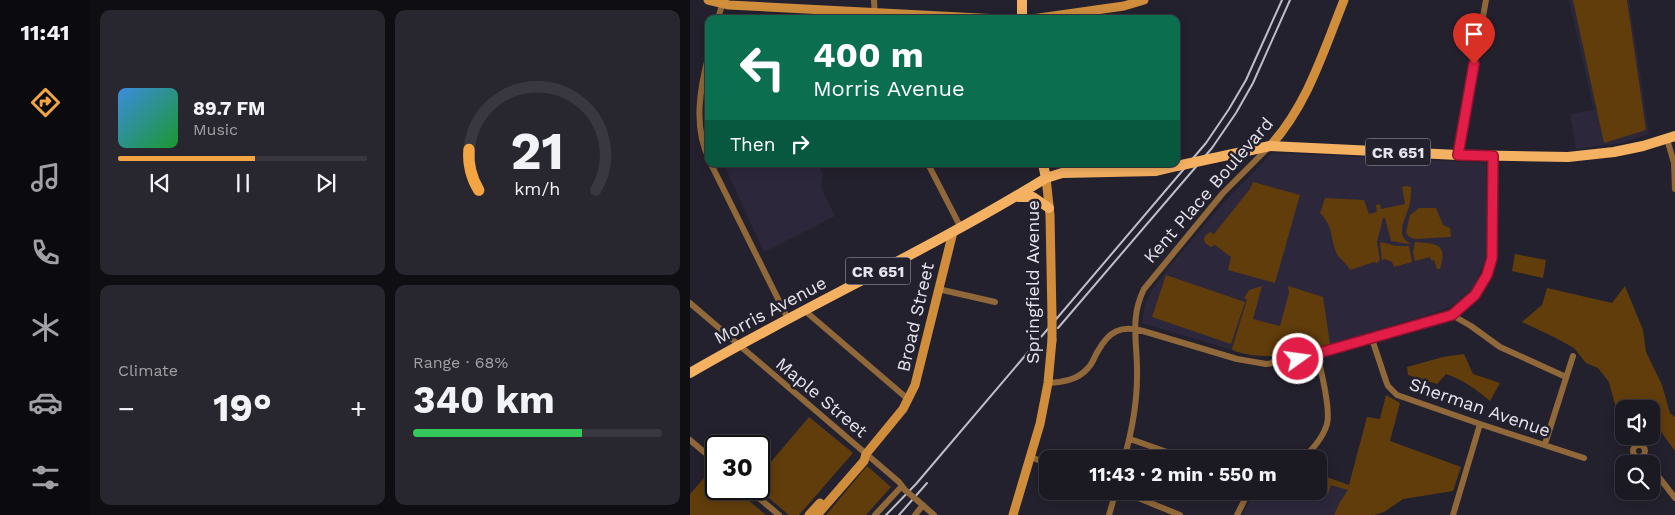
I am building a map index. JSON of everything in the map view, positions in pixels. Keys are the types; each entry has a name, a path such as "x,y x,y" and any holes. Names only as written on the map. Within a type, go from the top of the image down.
{"main road":[{"path":"708,0 863,15"},
{"path":"1022,0 1022,15"},
{"path":"1060,15 1124,6 1144,0"},
{"name":"Kent Place Boulevard","path":"1270,146 1286,126 1302,98 1323,54 1344,0"},
{"name":"Morris Avenue","path":"1180,165 1270,146 1536,157 1587,155 1618,151 1671,138"},
{"name":"Springfield Avenue","path":"1013,515 1031,457 1048,383 1052,340 1049,208 1044,167"},
{"name":"Morris Avenue","path":"690,373 804,310 957,230 1046,178 1062,174 1156,171 1173,167"},
{"path":"1012,198 1029,196 1049,208"},
{"name":"Broad Street","path":"817,515 864,461 866,454 909,400 917,380 938,289 957,230"},
{"name":"Broad Street","path":"809,515 859,457 866,454"}],"street":[{"path":"874,0 874,15"},
{"path":"1458,155 1486,0"},
{"path":"719,15 723,2"},
{"path":"705,70 702,82 700,119 705,149"},
{"path":"1671,138 1675,189"},
{"name":"Kent Place Boulevard","path":"1127,450 1136,401 1137,375 1134,329 1136,308 1144,289 1223,194 1270,146"},
{"path":"1048,383 1067,381 1079,376 1088,369 1101,345 1110,334 1120,330 1134,329 1251,362 1266,364 1317,354 1452,315 1475,295 1482,285 1490,266 1493,250 1493,156"},
{"path":"712,167 788,319"},
{"path":"929,167 957,230"},
{"path":"938,289 995,302"},
{"name":"Maple Street","path":"690,303 934,515"},
{"path":"804,310 909,400"},
{"path":"1452,315 1500,347 1566,377"},
{"name":"Sherman Avenue","path":"1372,339 1388,386 1397,395 1584,458"},
{"path":"1310,450 1327,424 1327,403 1317,354"},
{"path":"1545,444 1573,356"},
{"path":"1453,515 1480,424"},
{"path":"1130,439 1161,450"},
{"path":"690,440 705,453"},
{"path":"1031,457 1039,460"},
{"path":"1660,479 1675,498"},
{"path":"875,515 903,488"},
{"path":"761,500 779,515"},
{"path":"1109,515 1113,500"},
{"path":"1143,500 1180,515"},
{"path":"1237,515 1244,500"},
{"path":"915,515 923,505"},
{"path":"921,515 923,505"}],"shaded area":[{"path":"1569,0 1629,0 1649,134 1622,143 1576,149 1570,114 1594,110"},
{"path":"1573,0 1627,0 1646,130 1604,143"},
{"path":"1275,153 1486,163 1487,246 1484,264 1473,288 1455,304 1440,311 1334,343 1276,357 1242,353 1142,323 1145,304 1152,290 1169,267 1225,201 1270,155"},
{"path":"726,167 820,167 823,173 821,187 835,216 764,252"},
{"path":"1253,182 1300,195 1275,283 1228,270 1231,257 1215,245 1211,247 1205,243 1204,239 1210,232 1214,234 1250,189"},
{"path":"1402,187 1411,187 1411,199 1402,230 1405,239 1410,243 1391,241 1385,218 1383,218 1377,242 1380,260 1377,263 1374,262 1350,270 1337,254 1328,223 1320,213 1325,198 1364,200 1369,214 1377,212 1376,205 1380,204 1381,209 1405,204"},
{"path":"1419,208 1436,208 1443,225 1450,228 1451,237 1414,239 1408,236 1406,232 1410,215"},
{"path":"1381,242 1396,246 1409,246 1412,262 1394,267 1392,262 1385,259 1382,260"},
{"path":"1415,242 1429,243 1439,247 1443,254 1440,269 1437,269 1434,260 1432,261 1430,257 1415,261 1413,252"},
{"path":"1515,254 1546,260 1543,278 1512,271"},
{"path":"1166,275 1245,302 1231,344 1152,317"},
{"path":"1262,286 1253,319 1280,326 1289,293 1288,286 1323,297 1330,344 1294,353 1271,356 1259,356 1234,351 1232,349 1247,299 1244,298 1249,290"},
{"path":"1625,286 1643,330 1646,352 1662,385 1670,413 1675,417 1675,451 1660,430 1660,400 1615,400 1615,405 1609,382 1598,368 1586,363 1574,348 1522,322 1542,305 1547,288 1612,303"},
{"path":"1464,354 1473,374 1500,383 1490,401 1469,385 1446,374 1437,384 1408,375 1407,367 1443,357"},
{"path":"1386,395 1400,403 1390,441 1461,467 1453,491 1403,499 1384,512 1374,515 1243,515 1250,500 1327,500 1327,477 1349,485 1367,417 1380,419"},
{"path":"1386,395 1400,403 1390,441 1461,467 1453,491 1403,499 1384,512 1374,515 1334,515 1348,490 1331,485 1327,494 1327,477 1349,485 1367,417 1380,419"},
{"path":"809,417 853,453 799,515 789,515 770,499 770,463"},
{"path":"867,466 891,487 866,515 826,515"},
{"path":"705,477 705,500 748,500 766,515 690,515 690,494"}],"railway":[{"path":"886,515 916,484 1206,143 1246,80 1282,0"},
{"path":"1058,328 1212,148 1236,113 1253,83 1290,0"},
{"path":"899,515 927,483"}],"route":[{"path":"1298,359 1452,315 1467,303 1482,285 1487,275 1493,250 1493,156 1458,155 1474,64"}]}
